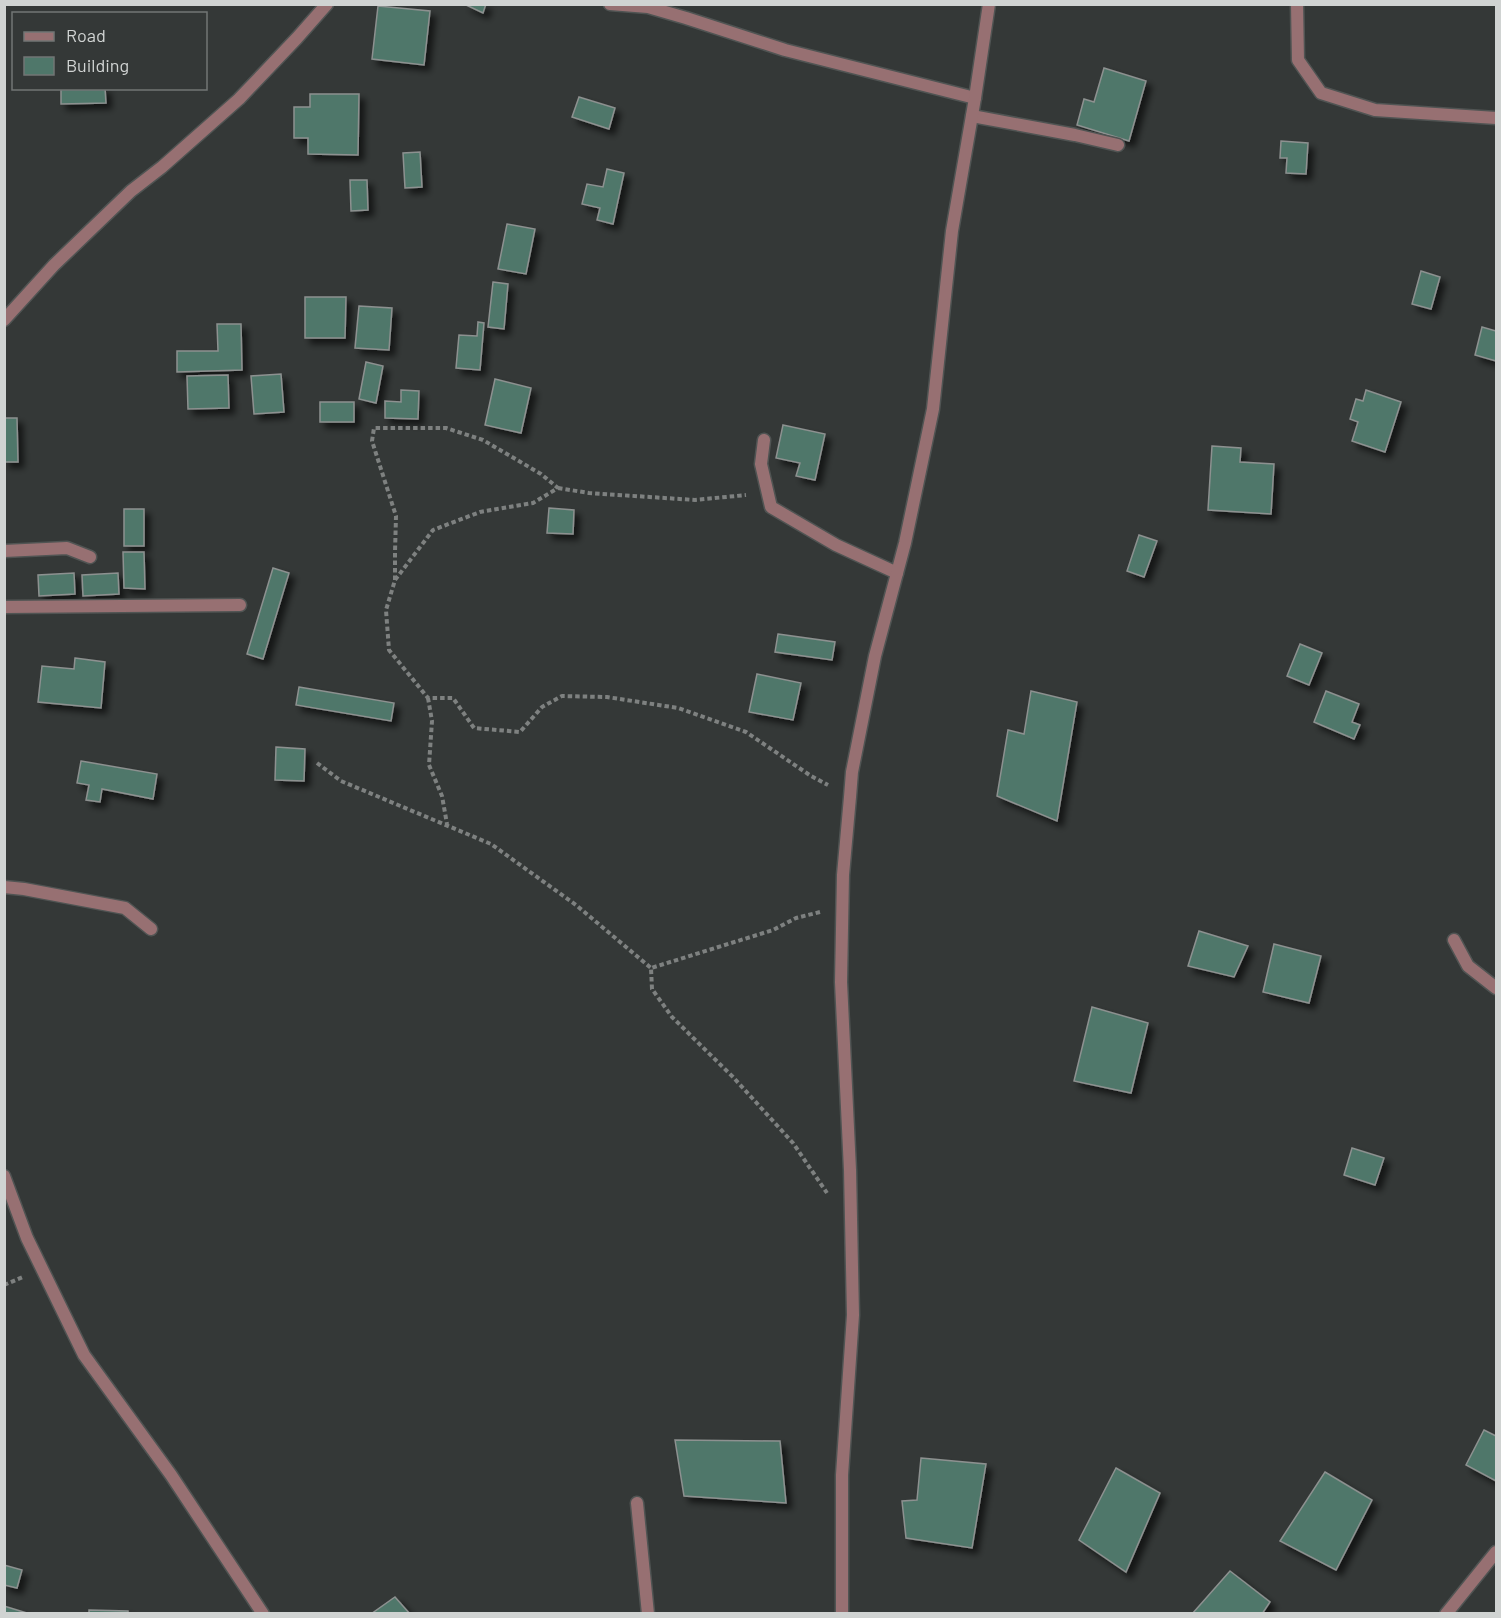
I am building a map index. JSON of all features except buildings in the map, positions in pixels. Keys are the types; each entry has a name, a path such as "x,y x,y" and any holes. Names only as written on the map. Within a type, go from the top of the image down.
{"street":[{"path":"6,317 54,265 131,191 162,167 239,99 327,4"},
{"path":"610,4 648,8 785,50 975,98"},
{"path":"842,1614 842,1475 853,1315 850,1170 841,982 843,875 852,772 875,656 905,543 933,409 952,231 989,4"},
{"path":"1297,4 1298,60 1321,93 1375,110 1497,118"},
{"path":"972,116 1118,145"},
{"path":"764,440 761,464 771,507 836,546 897,573"},
{"path":"4,551 67,548 90,557"},
{"path":"4,607 240,605"},
{"path":"4,887 125,908 152,929"},
{"path":"1454,940 1468,966 1497,988"},
{"path":"4,1176 27,1238 84,1355 171,1474 262,1614"},
{"path":"638,1503 648,1614"},
{"path":"1446,1614 1497,1552"}],"path":[{"path":"447,825 442,796 429,765 432,721 428,698 389,650 387,610 395,579 396,516 372,441 374,428 446,428 483,440 541,474 558,488 589,493 696,500 768,493"},
{"path":"395,579 433,530 480,512 533,503 558,488"},
{"path":"428,698 453,698 474,728 520,732 542,708 562,696 607,696 678,708 746,732 811,776 850,797"},
{"path":"317,763 341,781 491,844 576,905 651,968 652,990 672,1017 733,1077 793,1143 851,1228"},
{"path":"651,968 773,930 796,918 842,906"}]}
